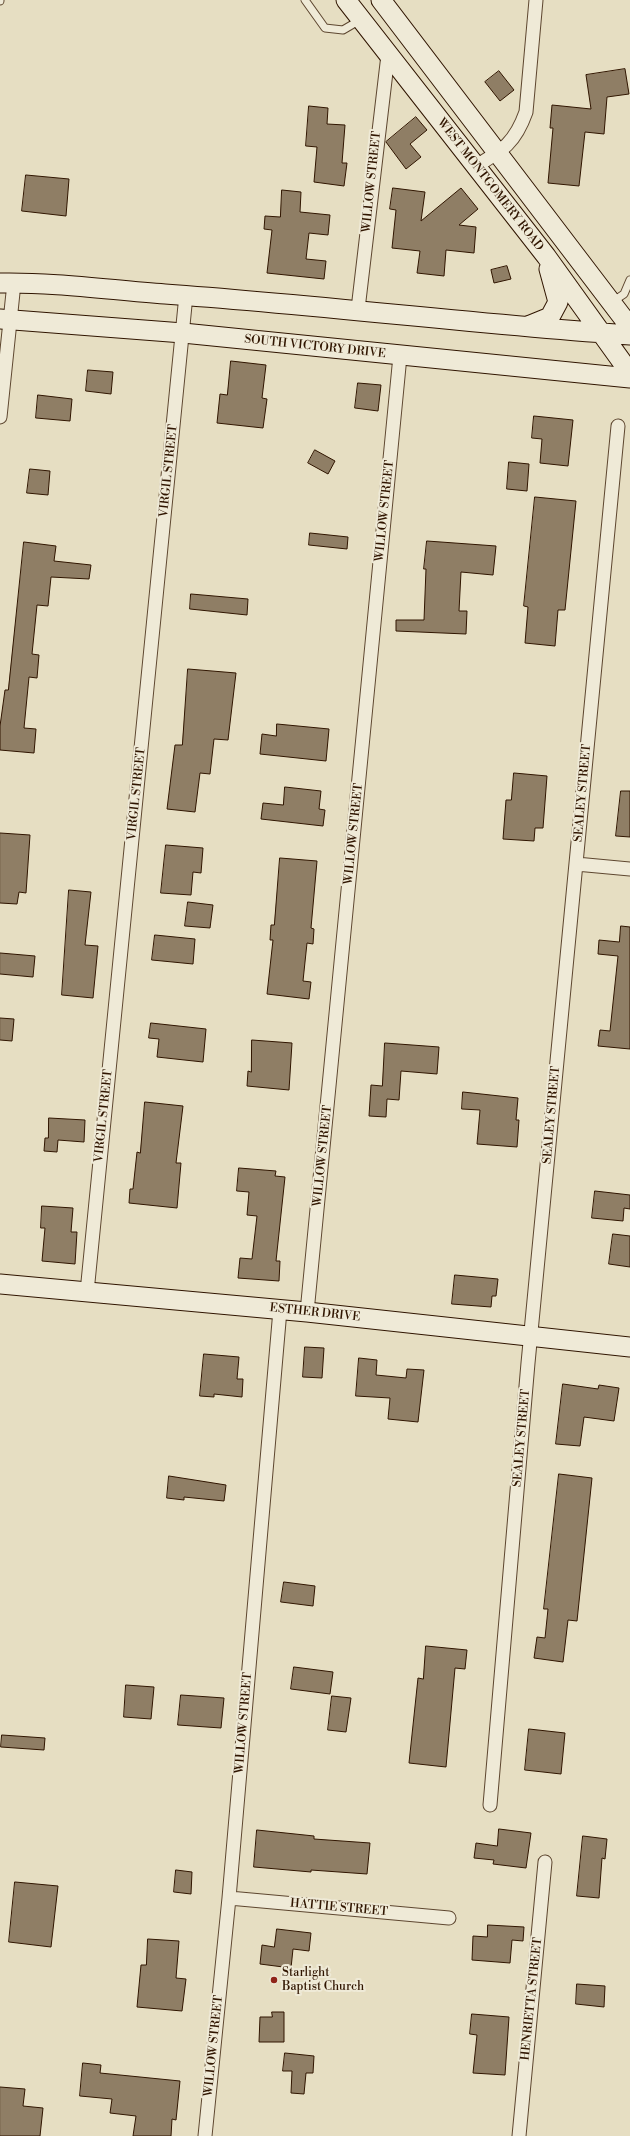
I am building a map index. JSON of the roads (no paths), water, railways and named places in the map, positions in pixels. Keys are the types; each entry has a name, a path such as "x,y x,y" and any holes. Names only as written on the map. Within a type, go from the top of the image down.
{"main road":[{"name":"WEST MONTGOMERY ROAD","path":"346,0 546,256 630,373"},
{"name":"WEST MONTGOMERY ROAD","path":"381,0 630,327"},
{"path":"525,327 550,317 558,302 546,256"},
{"path":"7,283 186,295 358,309 525,327 630,335"},
{"name":"SOUTH VICTORY DRIVE","path":"5,318 183,333 630,378"},
{"name":"ESTHER DRIVE","path":"0,1284 308,1312 630,1347"}],"street":[{"path":"476,166 497,154 507,146 519,130 526,112 536,0"},
{"name":"WILLOW STREET","path":"358,309 388,55"},
{"path":"0,417 7,283"},
{"name":"VIRGIL STREET","path":"87,1292 186,295"},
{"name":"WILLOW STREET","path":"308,1312 400,356"},
{"name":"SEALEY STREET","path":"490,1805 532,1336 618,426"},
{"path":"576,864 630,868"},
{"name":"WILLOW STREET","path":"206,2136 229,1898 280,1310"},
{"name":"HENRIETTA STREET","path":"518,2136 545,1862"},
{"name":"HATTIE STREET","path":"229,1898 449,1918"}],"lane":[{"path":"305,0 326,28 343,30 361,20"},
{"path":"612,302 624,294 630,280"}],"place":[{"name":"Starlight Baptist Church","path":"274,1980"}]}
